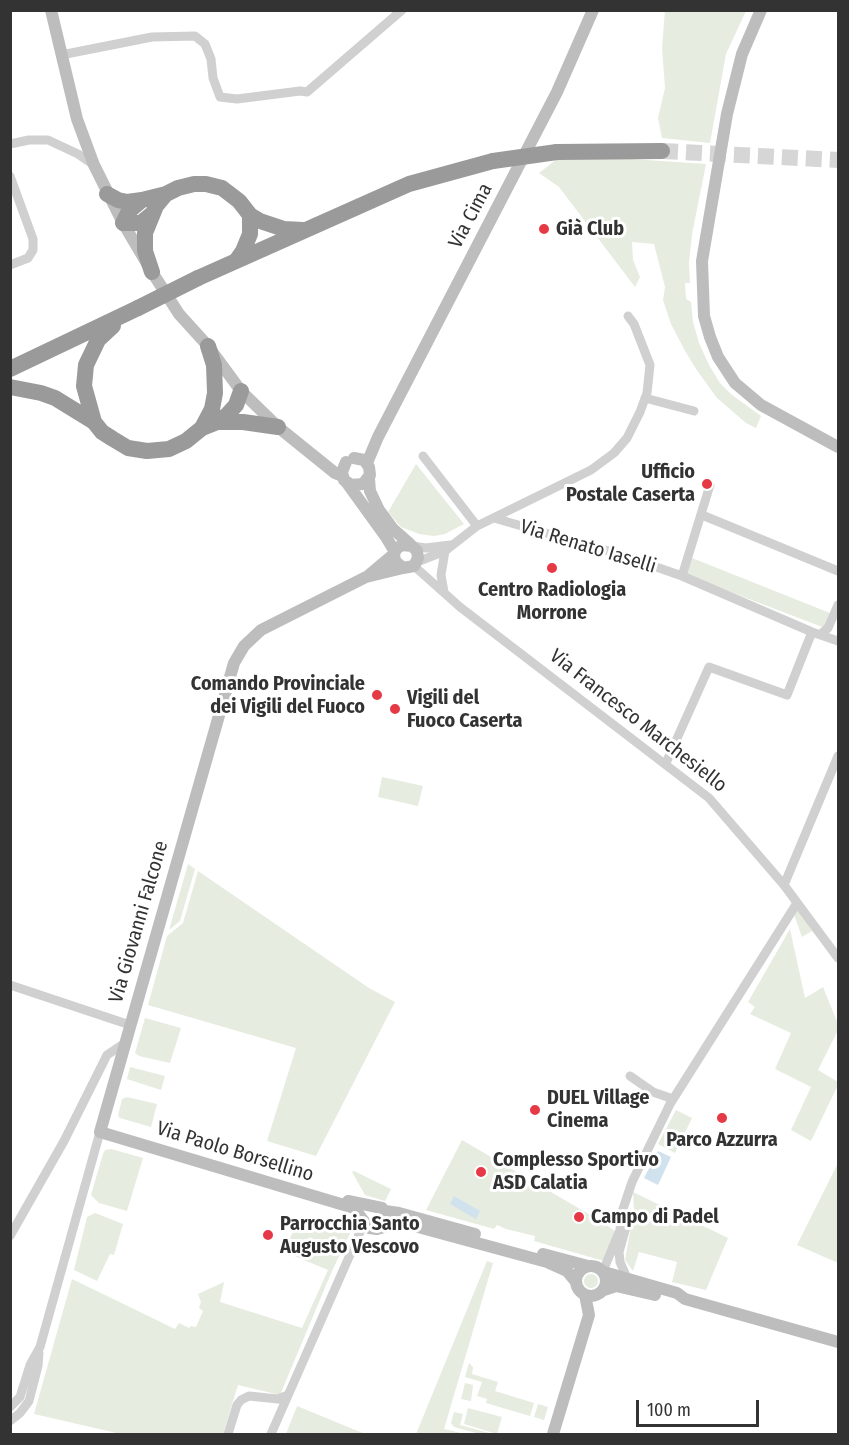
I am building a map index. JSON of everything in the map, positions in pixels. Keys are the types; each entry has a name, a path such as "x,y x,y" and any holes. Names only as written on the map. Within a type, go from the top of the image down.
{"highway":[{"path":"10,369 198,278 409,184 493,161 557,152 662,151"},
{"path":"123,223 141,223 147,207 166,194 186,186 206,184 222,188 239,201 250,215 260,221 284,229 306,230"},
{"path":"107,194 118,200 147,207"},
{"path":"147,207 145,251 152,272"},
{"path":"236,261 250,234 250,215"},
{"path":"94,422 84,386 86,365 98,340 132,311"},
{"path":"208,346 216,378 211,420"},
{"path":"10,387 55,398 94,422 112,439 128,448 147,451 169,449 186,441 211,420 227,415 236,405 241,391"},
{"path":"211,420 278,427"}],"street":[{"path":"51,10 77,119 94,165 123,223 179,314 208,346 241,391 278,427 345,480 359,486 369,479"},
{"path":"61,55 152,37 195,36 205,44 220,97 237,99 307,92 402,10"},
{"name":"Via Cima","path":"368,463 378,436 557,92 593,10"},
{"path":"761,10 742,54 727,114 702,261 704,316 718,357 735,383 761,405 838,447"},
{"path":"10,144 29,140 48,140 78,154 94,165"},
{"path":"10,176 33,239 33,250 28,258 10,265"},
{"path":"350,460 342,468 345,480 386,537 394,553 395,561 411,565 447,548 477,526 591,470 614,453 627,438 645,398 650,365 634,324 628,316"},
{"path":"645,398 694,411"},
{"name":"Via Cima","path":"350,460 378,436"},
{"path":"423,456 477,526"},
{"path":"319,459 359,458 368,463 370,491 379,510 393,529 417,551 411,565"},
{"path":"682,576 710,485"},
{"path":"702,515 838,571"},
{"name":"Via Renato Iaselli","path":"494,518 622,555 682,576 838,641"},
{"path":"394,553 400,546 447,548"},
{"path":"444,592 441,574 447,548"},
{"name":"Via Giovanni Falcone","path":"366,577 394,553"},
{"name":"Via Giovanni Falcone","path":"10,1421 29,1401 38,1366 40,1347 234,663 244,646 261,630 366,577 411,565"},
{"name":"Via Francesco Marchesiello","path":"411,565 460,607 709,798 784,885 838,955"},
{"path":"666,763 709,667 788,695 817,633 828,628 838,605"},
{"path":"838,619 835,633 838,641"},
{"path":"784,885 838,756"},
{"path":"604,1290 606,1281 603,1272 620,1230 621,1215 626,1207 632,1182 674,1099 797,903"},
{"path":"10,985 130,1024"},
{"path":"730,1008 741,1013"},
{"path":"10,1236 64,1141 107,1056 125,1043"},
{"path":"630,1076 653,1092 674,1099"},
{"name":"Via Paolo Borsellino","path":"101,1128 354,1208 361,1214 369,1228 379,1229"},
{"path":"626,1207 628,1215 620,1262 627,1278"},
{"path":"356,1243 386,1222 380,1208"},
{"path":"273,1431 333,1290 356,1243 361,1214 364,1211 380,1208 596,1267 603,1272 677,1293 685,1299 838,1342"},
{"path":"379,1229 400,1223 530,1257 567,1271 576,1282 578,1289 585,1295 593,1296 616,1286 675,1300 685,1299"},
{"path":"576,1282 578,1274 588,1266"},
{"path":"553,1434 589,1315 585,1295"},
{"name":"Via Giovanni Falcone","path":"10,1407 20,1397 30,1365 40,1347"},
{"path":"228,1434 237,1404 241,1400 252,1396 283,1399 288,1395"},
{"path":"268,1399 274,1409 273,1431"}],"shaded area":[{"path":"665,10 746,11 726,54 710,143 662,138 658,118 665,88 662,48"},
{"path":"617,158 706,164 692,234 689,263 690,283 685,283 686,299 691,302 693,322 699,343 709,365 720,383 732,395 761,416 756,428 746,423 717,398 684,349 671,324 663,300 665,287 654,244 632,242 633,260 640,277 635,287 559,187 539,173 557,159"},
{"path":"416,464 464,524 445,534 434,536 419,534 401,527 388,512"},
{"path":"692,558 830,613 825,628 686,575"},
{"path":"382,777 423,786 418,806 378,797"},
{"path":"188,864 195,869 180,921 169,930"},
{"path":"198,871 369,988 395,1002 316,1156 267,1141 296,1048 148,1005 167,936 183,923"},
{"path":"797,906 812,931 802,937 793,912"},
{"path":"790,929 805,998 823,987 838,1024 838,1030 818,1070 838,1082 838,1085 811,1141 791,1130 811,1087 775,1069 791,1033 750,1014 755,1007 748,1002"},
{"path":"145,1018 181,1028 170,1063 135,1053"},
{"path":"130,1067 165,1076 161,1090 127,1079"},
{"path":"127,1097 157,1104 151,1127 118,1116 122,1099"},
{"path":"676,1110 692,1118 675,1153 658,1144"},
{"name":"Complesso Sportivo ASD Calatia","path":"462,1140 616,1232 604,1261 534,1241 535,1236 497,1225 494,1229 426,1210"},
{"path":"111,1149 143,1158 127,1211 99,1203 91,1195 103,1154 105,1150"},
{"path":"838,1163 838,1263 797,1245"},
{"path":"352,1172 391,1189 385,1201 365,1195"},
{"path":"633,1192 728,1238 706,1290 672,1282 677,1262 639,1252 633,1271 625,1260 634,1209"},
{"path":"95,1213 123,1224 114,1255 110,1254 97,1281 74,1270 87,1217"},
{"path":"357,1219 332,1271 280,1395 238,1385 223,1434 121,1434 34,1414 72,1279 175,1329 179,1323 189,1328 196,1327 203,1311 199,1308 201,1302 198,1294 224,1282 220,1302 302,1328 328,1270 285,1252 297,1220 335,1229"},
{"path":"487,1261 493,1263 444,1429 465,1434 416,1434"},
{"path":"588,1274 594,1274 598,1281 594,1288 588,1288 584,1284 584,1278"},
{"path":"469,1363 473,1367 472,1374 498,1382 495,1391 534,1403 530,1416 486,1403 487,1399 477,1396 482,1382 465,1377"},
{"path":"465,1383 473,1385 471,1401 461,1399"},
{"path":"538,1404 548,1407 544,1420 534,1417"},
{"path":"297,1406 365,1434 286,1434"},
{"path":"468,1408 502,1417 497,1434 464,1424"},
{"path":"454,1412 463,1414 460,1425 493,1434 480,1434 454,1427 451,1423"}],"water":[{"path":"658,1151 671,1157 658,1185 644,1178"},
{"path":"454,1196 480,1211 476,1219 450,1204"}],"tunnel":[{"path":"662,151 838,160"}],"place":[{"name":"Già Club","path":"544,229"},
{"name":"Ufficio Postale Caserta","path":"707,484"},
{"name":"Centro Radiologia Morrone","path":"552,568"},
{"name":"Comando Provinciale dei Vigili del Fuoco","path":"377,695"},
{"name":"Vigili del Fuoco Caserta","path":"395,709"},
{"name":"DUEL Village Cinema","path":"535,1110"},
{"name":"Parco Azzurra","path":"722,1118"},
{"name":"Complesso Sportivo ASD Calatia","path":"481,1172"},
{"name":"Campo di Padel","path":"579,1217"},
{"name":"Parrocchia Santo Augusto Vescovo","path":"268,1235"}]}
